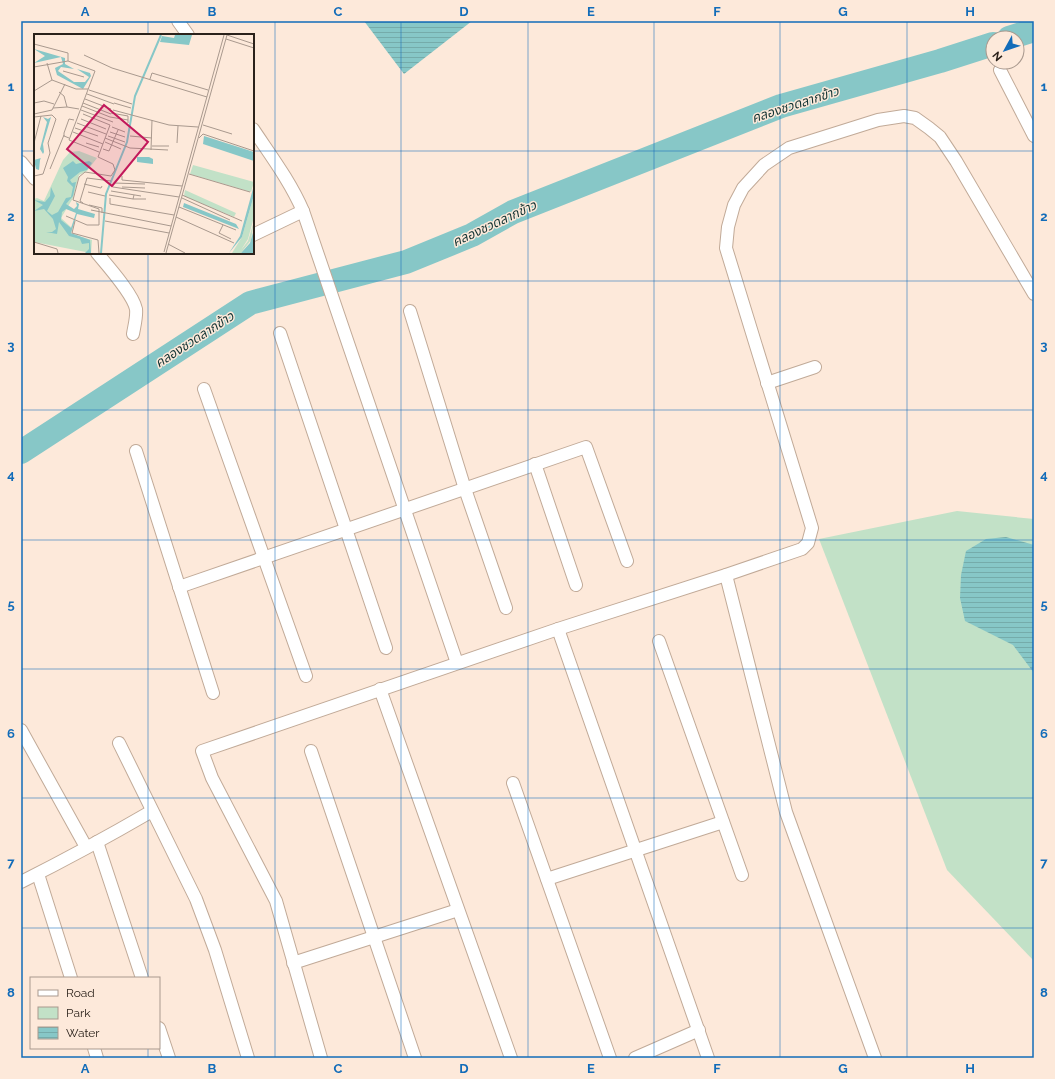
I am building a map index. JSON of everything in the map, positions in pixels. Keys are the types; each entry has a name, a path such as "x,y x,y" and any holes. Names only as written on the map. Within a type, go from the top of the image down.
{"street":[{"path":"178,21 187,34"},
{"path":"1000,70 1034,136"},
{"path":"321,1058 276,901 212,778 202,751 558,629 726,576 802,548 808,542 812,528 726,248 728,227 734,205 743,188 764,165 789,148 890,117 904,116 915,118 940,138 956,161 1034,294"},
{"path":"254,130 293,190 303,211 457,663"},
{"path":"21,162 34,177"},
{"path":"254,235 303,211"},
{"path":"98,254 116,276 133,302 136,310 133,334"},
{"path":"410,311 464,489 506,608"},
{"path":"280,333 386,648"},
{"path":"767,383 815,367"},
{"path":"204,389 306,676"},
{"path":"179,587 586,447 627,560"},
{"path":"136,451 213,693"},
{"path":"535,464 576,585"},
{"path":"726,576 786,812 875,1058"},
{"path":"558,629 708,1058"},
{"path":"659,641 742,875"},
{"path":"380,689 511,1058"},
{"path":"21,730 92,845 142,977"},
{"path":"119,743 199,906 216,950 248,1058"},
{"path":"311,751 415,1058"},
{"path":"513,783 610,1058"},
{"path":"22,879 38,874 152,811"},
{"path":"547,879 723,822"},
{"path":"38,874 71,977"},
{"path":"294,962 458,910"},
{"path":"635,1058 698,1030"},
{"path":"160,1031 169,1058"}],"green space":[{"path":"957,511 1034,519 1034,961 947,870 819,539"}],"water":[{"path":"364,21 472,21 404,74"},
{"path":"1006,537 1034,545 1034,673 1013,645 965,621 960,598 961,575 966,551 986,539"}],"waterway":[{"name":"คลองชวดลากข้าว","path":"1025,33 1034,30"},
{"name":"คลองชวดลากข้าว","path":"21,452 250,303 406,262 472,235 513,212 781,106 940,61 985,47"}]}
